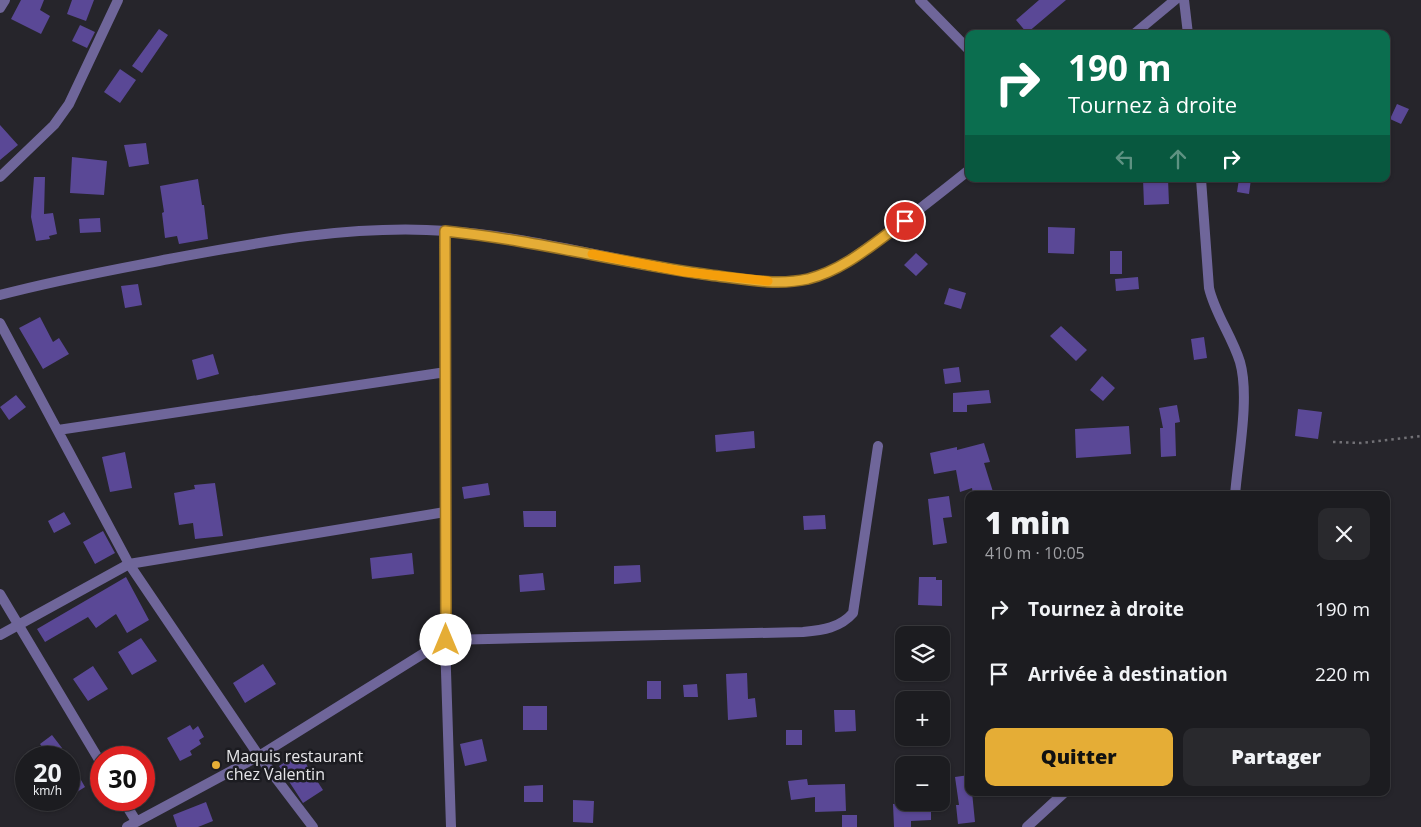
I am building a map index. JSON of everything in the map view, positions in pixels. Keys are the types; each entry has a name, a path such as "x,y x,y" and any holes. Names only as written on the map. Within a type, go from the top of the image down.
{"street":[{"path":"0,8 5,0"},
{"path":"0,177 54,125 69,104 118,0"},
{"path":"920,0 965,46"},
{"path":"1139,30 1175,0"},
{"path":"1184,0 1188,30"},
{"path":"0,295 46,283 228,248 333,234 445,231 498,236 685,272 754,281 808,279 847,263 965,173"},
{"path":"1201,182 1209,288 1212,302 1241,364 1243,382 1243,406 1235,491"},
{"path":"445,231 446,640 451,827"},
{"path":"0,323 129,564 259,756 313,827"},
{"path":"58,430 446,372"},
{"path":"127,811 131,824 259,756 446,640 804,632 827,629 844,623 853,614 878,446"},
{"path":"0,635 129,564 445,512"},
{"path":"0,594 91,746"},
{"path":"1027,827 1062,796"}],"path":[{"path":"1333,442 1361,444 1421,436"}],"building":[{"path":"21,0 44,0 40,10 50,16 41,34 11,19"},
{"path":"72,0 94,0 86,21 67,14"},
{"path":"1039,0 1066,0 1031,30 1024,30 1016,20"},
{"path":"80,25 95,32 87,48 72,41"},
{"path":"159,29 168,35 142,73 132,66"},
{"path":"120,69 136,80 120,103 104,92"},
{"path":"1397,104 1409,109 1401,124 1390,119"},
{"path":"0,125 18,145 0,160"},
{"path":"146,143 149,164 129,167 124,145"},
{"path":"72,157 107,161 104,195 70,193"},
{"path":"34,177 45,177 44,214 53,213 57,234 49,236 50,239 36,241 31,217"},
{"path":"198,179 202,205 204,205 208,239 179,244 177,236 165,238 160,186"},
{"path":"1143,182 1168,182 1169,204 1144,205"},
{"path":"1239,182 1251,182 1249,194 1237,192"},
{"path":"100,218 101,232 80,233 79,219"},
{"path":"1048,227 1075,228 1074,254 1048,253"},
{"path":"1110,251 1122,251 1122,274 1110,274"},
{"path":"916,253 928,264 916,276 904,265"},
{"path":"1138,277 1139,289 1116,291 1115,279"},
{"path":"138,284 142,305 125,308 121,286"},
{"path":"949,288 966,293 961,309 944,304"},
{"path":"40,317 53,342 59,338 69,354 43,369 19,328"},
{"path":"1061,326 1087,350 1076,361 1050,336"},
{"path":"1204,337 1207,358 1194,360 1191,339"},
{"path":"213,354 219,374 197,380 192,360"},
{"path":"959,367 961,382 945,384 943,369"},
{"path":"1102,376 1115,388 1103,401 1090,390"},
{"path":"989,390 991,403 967,405 967,412 953,412 953,393"},
{"path":"16,395 26,407 9,420 0,407"},
{"path":"1177,405 1180,422 1175,423 1176,456 1161,457 1160,428 1163,428 1159,408"},
{"path":"1298,409 1322,412 1318,439 1295,436"},
{"path":"1129,426 1131,454 1076,458 1075,429"},
{"path":"754,431 755,448 716,452 715,435"},
{"path":"984,443 990,462 984,463 993,491 972,491 972,488 960,492 956,470 934,474 930,453 957,447 957,450"},
{"path":"125,452 132,488 110,492 102,457"},
{"path":"215,483 223,536 195,539 193,523 179,525 174,493 195,489 194,485"},
{"path":"488,483 490,495 464,499 462,487"},
{"path":"949,496 952,517 943,518 947,543 933,545 928,499"},
{"path":"523,511 556,511 556,527 524,527"},
{"path":"64,512 71,524 54,533 48,521"},
{"path":"825,515 826,529 804,530 803,516"},
{"path":"103,531 115,553 95,564 83,542"},
{"path":"412,553 414,574 372,579 370,558"},
{"path":"640,565 641,582 614,584 614,566"},
{"path":"543,573 545,590 520,592 519,575"},
{"path":"126,577 149,620 127,633 116,614 96,628 88,617 45,642 37,629"},
{"path":"919,577 936,577 936,580 942,580 942,606 918,605"},
{"path":"141,638 157,661 132,675 118,652"},
{"path":"263,664 276,684 245,703 233,683"},
{"path":"93,666 108,689 88,701 73,679"},
{"path":"747,673 748,699 755,698 757,717 728,720 726,674"},
{"path":"647,681 661,681 661,699 647,699"},
{"path":"697,684 698,697 684,697 683,685"},
{"path":"523,706 547,706 547,730 523,730"},
{"path":"834,710 855,710 856,731 835,732"},
{"path":"190,725 193,730 198,726 204,737 199,740 201,744 190,751 192,755 180,761 167,738"},
{"path":"786,730 802,730 802,745 786,745"},
{"path":"52,735 60,746 41,746 40,744"},
{"path":"482,739 487,761 465,766 460,744"},
{"path":"299,753 323,790 303,803 279,766"},
{"path":"965,776 965,796 972,796 975,822 958,824 956,805 959,805 955,777"},
{"path":"80,778 85,787 80,790"},
{"path":"807,779 808,785 845,784 846,811 815,812 815,797 791,800 788,781"},
{"path":"543,785 543,802 524,802 524,786"},
{"path":"573,800 594,801 593,823 573,822"},
{"path":"206,802 213,821 198,827 177,827 173,815"},
{"path":"893,804 895,804 895,811 931,811 931,820 911,821 911,827 894,827"},
{"path":"842,815 857,815 857,827 842,827"}],"slow traffic":[{"path":"592,254 685,272 754,281 768,281"}],"place":[{"name":"Maquis restaurant chez Valentin","path":"216,765"}],"route":[{"path":"446,640 445,231 498,236 685,272 754,281 786,281 808,279 847,263 905,221"}]}
